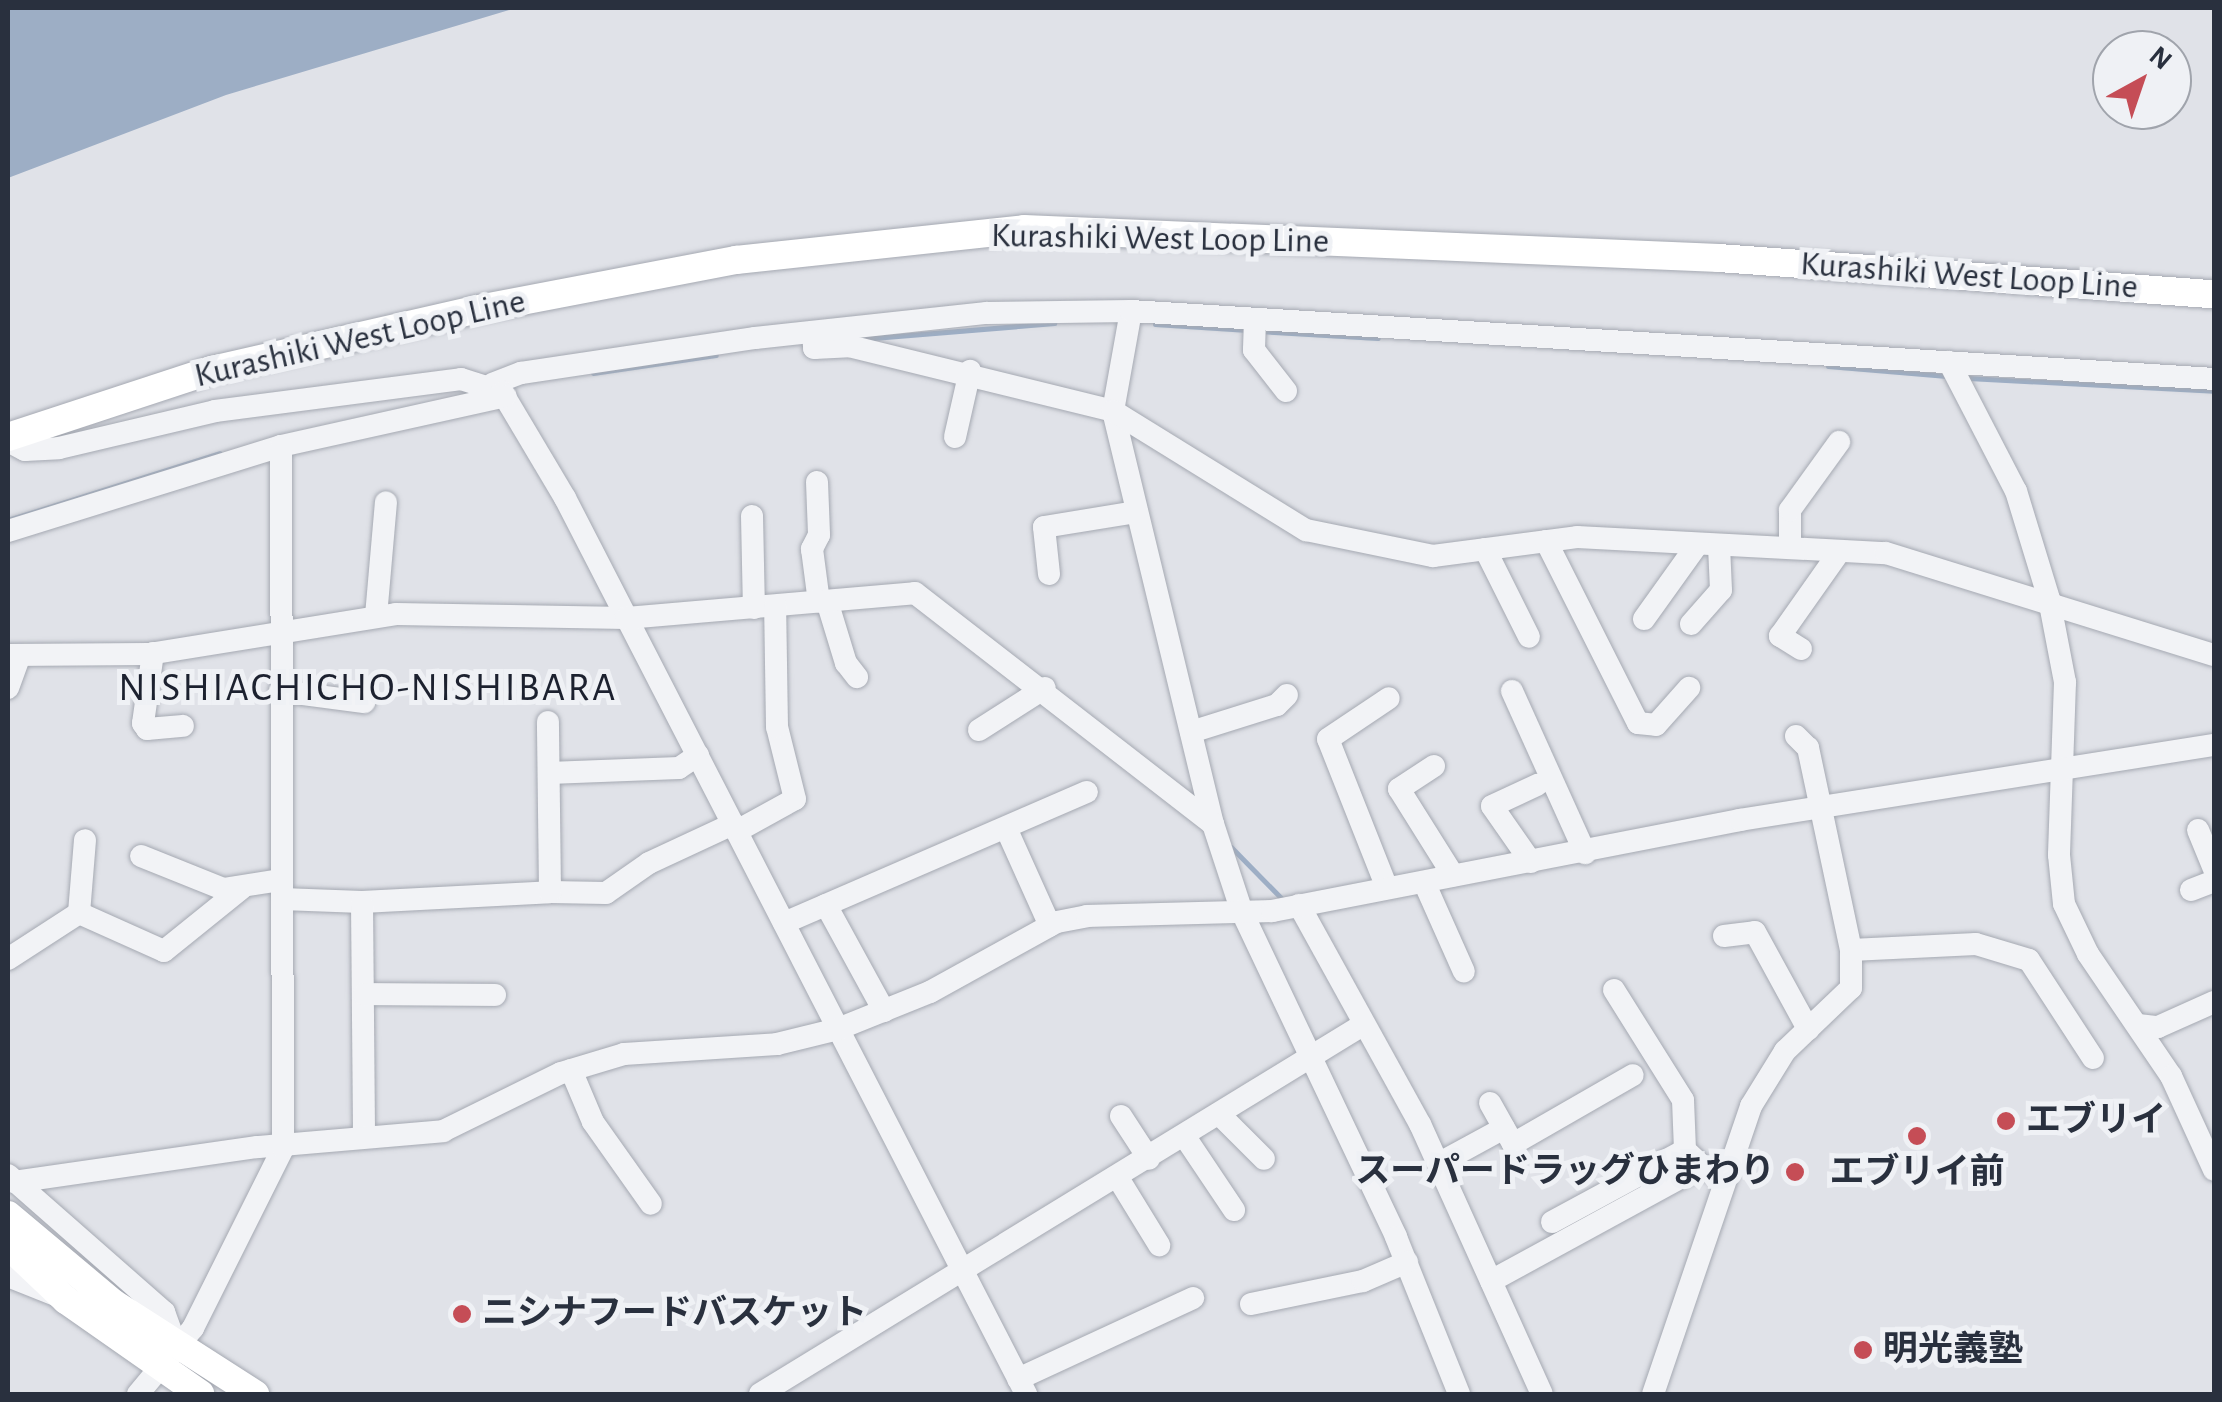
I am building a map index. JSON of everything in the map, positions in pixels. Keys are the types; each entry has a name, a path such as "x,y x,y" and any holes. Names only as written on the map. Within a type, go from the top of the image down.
{"main road":[{"name":"Kurashiki West Loop Line","path":"8,439 212,370 474,310 736,260 1024,229 1719,258 2214,294"},
{"path":"8,1215 113,1304 200,1394"},
{"path":"8,1245 66,1300 169,1358 255,1394"}],"street":[{"path":"8,531 281,446 499,390 522,373 987,313 1952,372 2214,379"},
{"path":"1130,319 1113,411 1213,824 1242,912 1407,1262 1459,1394"},
{"path":"1255,327 1254,350 1286,391"},
{"path":"813,338 970,372 1113,411 1306,530 1433,556 1546,541 1626,538 1708,546 1886,553 2050,599 2214,655"},
{"path":"955,438 970,372"},
{"path":"1952,372 2016,491 2050,599 2065,682 2064,904 2088,954 2138,1025 2189,1109 2214,1167"},
{"path":"8,439 24,450 59,448 215,411 461,379 499,390 698,755 1022,1387 1193,1298"},
{"path":"1790,548 1790,510 1839,442"},
{"path":"138,1394 169,1358 235,1254 283,1148 281,446"},
{"path":"817,482 819,535 812,549 823,602 846,663 857,677"},
{"path":"376,616 386,502"},
{"path":"1049,574 1044,527 1138,512"},
{"path":"142,856 223,889 282,889 362,902 606,892 649,863 796,799 777,727 752,516"},
{"path":"1546,541 1638,722 1656,725 1689,688"},
{"path":"1644,619 1708,546"},
{"path":"1692,624 1720,590 1708,546"},
{"path":"1485,549 1529,637"},
{"path":"1800,649 1780,636 1840,551"},
{"path":"8,688 14,655 152,654 282,636 376,616 626,618 915,593 1045,688 1213,824"},
{"path":"152,654 142,723 147,728 183,726"},
{"path":"980,730 1045,688"},
{"path":"280,691 364,702"},
{"path":"1512,691 1583,848"},
{"path":"1191,732 1277,705 1286,696"},
{"path":"1386,886 1328,739 1389,698"},
{"path":"548,722 550,892"},
{"path":"1492,1281 1703,1165 1808,1029 1852,988 1852,950 1808,748 1796,736"},
{"path":"10,1179 443,1131 571,1070 624,1054 777,1044 838,1029 884,1011 1050,926 1087,916 1242,912 1298,905 1817,803 2062,761 2214,746"},
{"path":"548,773 679,768 698,755"},
{"path":"1434,766 1399,789 1453,875"},
{"path":"1531,862 1492,806 1537,784"},
{"path":"784,923 1087,792"},
{"path":"1006,828 1050,926"},
{"path":"2198,830 2214,869"},
{"path":"79,914 84,840"},
{"path":"2191,890 2214,881"},
{"path":"1424,882 1464,972"},
{"path":"79,914 164,951 242,888"},
{"path":"362,902 364,1137"},
{"path":"826,905 884,1011"},
{"path":"1298,905 1438,1164 1542,1394"},
{"path":"8,959 79,914"},
{"path":"1724,936 1755,932 1808,1029"},
{"path":"1852,950 1976,944 2029,960 2093,1058"},
{"path":"1614,990 1683,1100 1703,1165 1652,1394"},
{"path":"364,994 496,994"},
{"path":"2138,1025 2158,1027 2214,1002"},
{"path":"760,1394 1220,1116 1361,1026"},
{"path":"571,1070 593,1122 651,1204"},
{"path":"1490,1103 1513,1144 1633,1075"},
{"path":"1121,1116 1149,1159"},
{"path":"1220,1116 1264,1159"},
{"path":"1438,1164 1504,1128"},
{"path":"1185,1137 1234,1210"},
{"path":"1638,1153 1647,1176"},
{"path":"1552,1222 1647,1176 1703,1165"},
{"path":"1118,1178 1159,1245"},
{"path":"10,1179 164,1312 169,1358"},
{"path":"1251,1304 1363,1282 1407,1262"},
{"path":"8,1276 66,1300"}],"water":[{"path":"8,8 516,8 226,95 8,178"}],"waterway":[{"path":"861,339 1054,323"},
{"path":"1155,324 1248,330"},
{"path":"1259,331 1378,338"},
{"path":"593,373 716,355"},
{"path":"1828,366 1947,376"},
{"path":"1968,378 2214,391"},
{"path":"8,520 220,453"},
{"path":"1231,847 1283,900"}],"place":[{"name":"エブリイ","path":"2006,1121"},
{"name":"エブリイ前","path":"1917,1136"},
{"name":"スーパードラッグひまわり","path":"1795,1172"},
{"name":"ニシナフードバスケット","path":"462,1314"},
{"name":"明光義塾","path":"1863,1350"}],"district":[{"name":"NISHIACHICHO-NISHIBARA","path":"368,688"}]}
